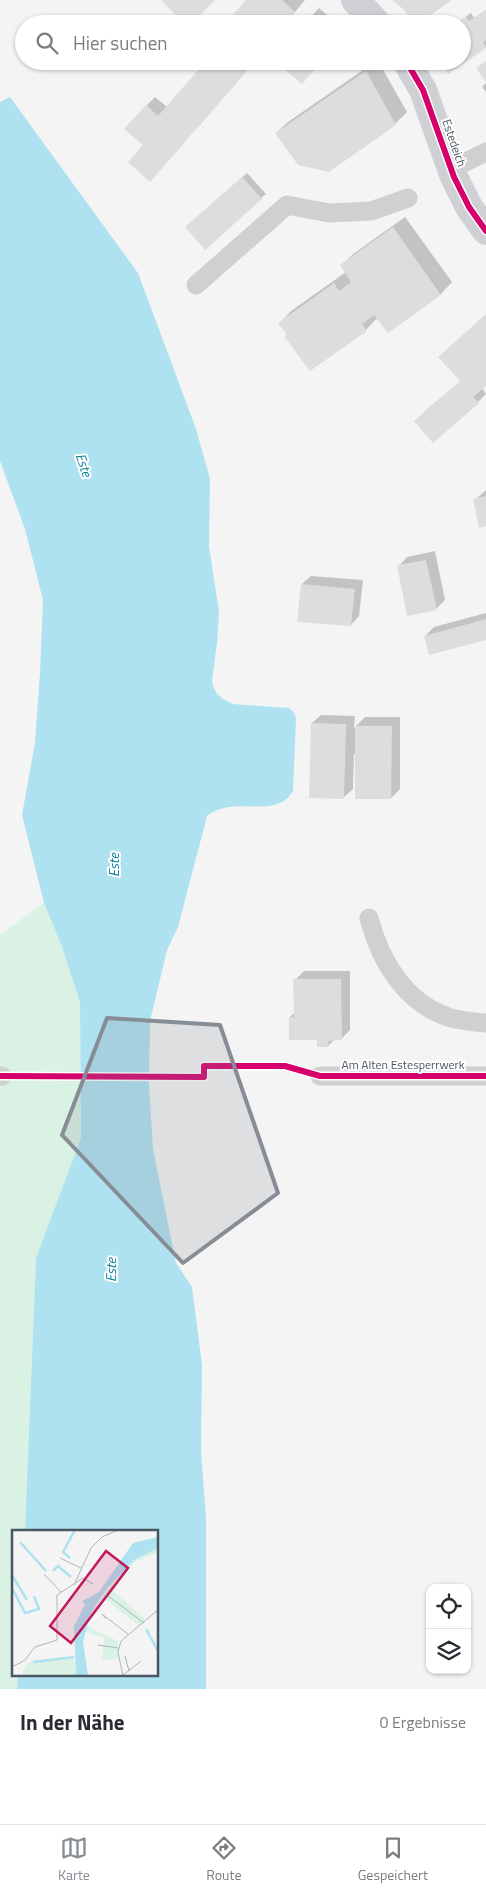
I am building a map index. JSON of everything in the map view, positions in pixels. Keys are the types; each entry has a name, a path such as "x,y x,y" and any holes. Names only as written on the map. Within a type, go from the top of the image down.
{"street":[{"path":"355,0 369,15"},
{"name":"Estedeich","path":"411,70 423,90 451,169 469,207 486,230"}],"lane":[{"path":"451,169 486,152"},
{"path":"196,285 286,205 329,212 371,211 408,198"},
{"path":"369,918 374,938 384,961 397,980 416,999 447,1017 466,1022 486,1024"},
{"name":"Am Alten Estesperrwerk","path":"320,1076 486,1076"}],"highlighted area":[{"path":"107,1018 220,1025 278,1193 183,1263 62,1135"}],"green space":[{"path":"44,903 61,944 80,1002 81,1138 36,1258 25,1530 12,1530 12,1676 18,1676 17,1689 0,1689 0,935"}],"water":[{"name":"Este","path":"10,97 138,273 196,429 210,479 209,546 219,612 213,686 217,694 233,704 289,708 296,718 293,791 285,800 265,806 230,807 218,810 207,816 178,927 167,950 150,1021 149,1084 153,1149 176,1263 192,1287 202,1365 201,1451 206,1517 206,1689 17,1689 18,1676 159,1676 159,1530 25,1530 36,1258 81,1138 80,1002 61,944 44,903 22,815 35,743 43,600 25,529 0,461 0,102"}],"building":[{"path":"161,0 215,0 200,15 175,15"},
{"path":"246,0 282,0 295,12 292,15 233,15"},
{"path":"392,0 452,0 431,15 408,15"},
{"path":"486,10 486,40 483,42 486,48 471,58 471,20"},
{"path":"486,61 486,82 476,68"},
{"path":"198,70 248,70 150,182 128,162 143,145 124,129 146,105 158,116"},
{"path":"286,70 314,70 302,84"},
{"path":"445,70 454,70 448,74"},
{"path":"366,71 396,125 329,172 298,165 275,133"},
{"path":"242,177 262,199 205,250 185,227"},
{"path":"393,227 441,295 388,333 374,315 362,324 367,331 310,371 284,336 287,335 278,323 334,283 339,291 351,282 340,265"},
{"path":"486,314 486,386 473,397 479,403 433,443 414,421 460,381 438,357"},
{"path":"486,496 486,526 479,528 473,499"},
{"path":"426,560 437,610 407,616 397,565"},
{"path":"301,584 355,589 351,626 297,622"},
{"path":"486,619 486,640 429,655 424,636"},
{"path":"311,723 346,724 344,799 309,798"},
{"path":"355,726 392,726 391,799 355,799"},
{"path":"293,979 341,979 342,1040 328,1041 329,1047 317,1047 317,1040 289,1040 289,1017 294,1017"}],"cycle path":[{"path":"411,70 423,90 454,177 469,207 486,231"},
{"path":"0,1076 204,1077 204,1066 285,1066 320,1076 486,1076"}]}
